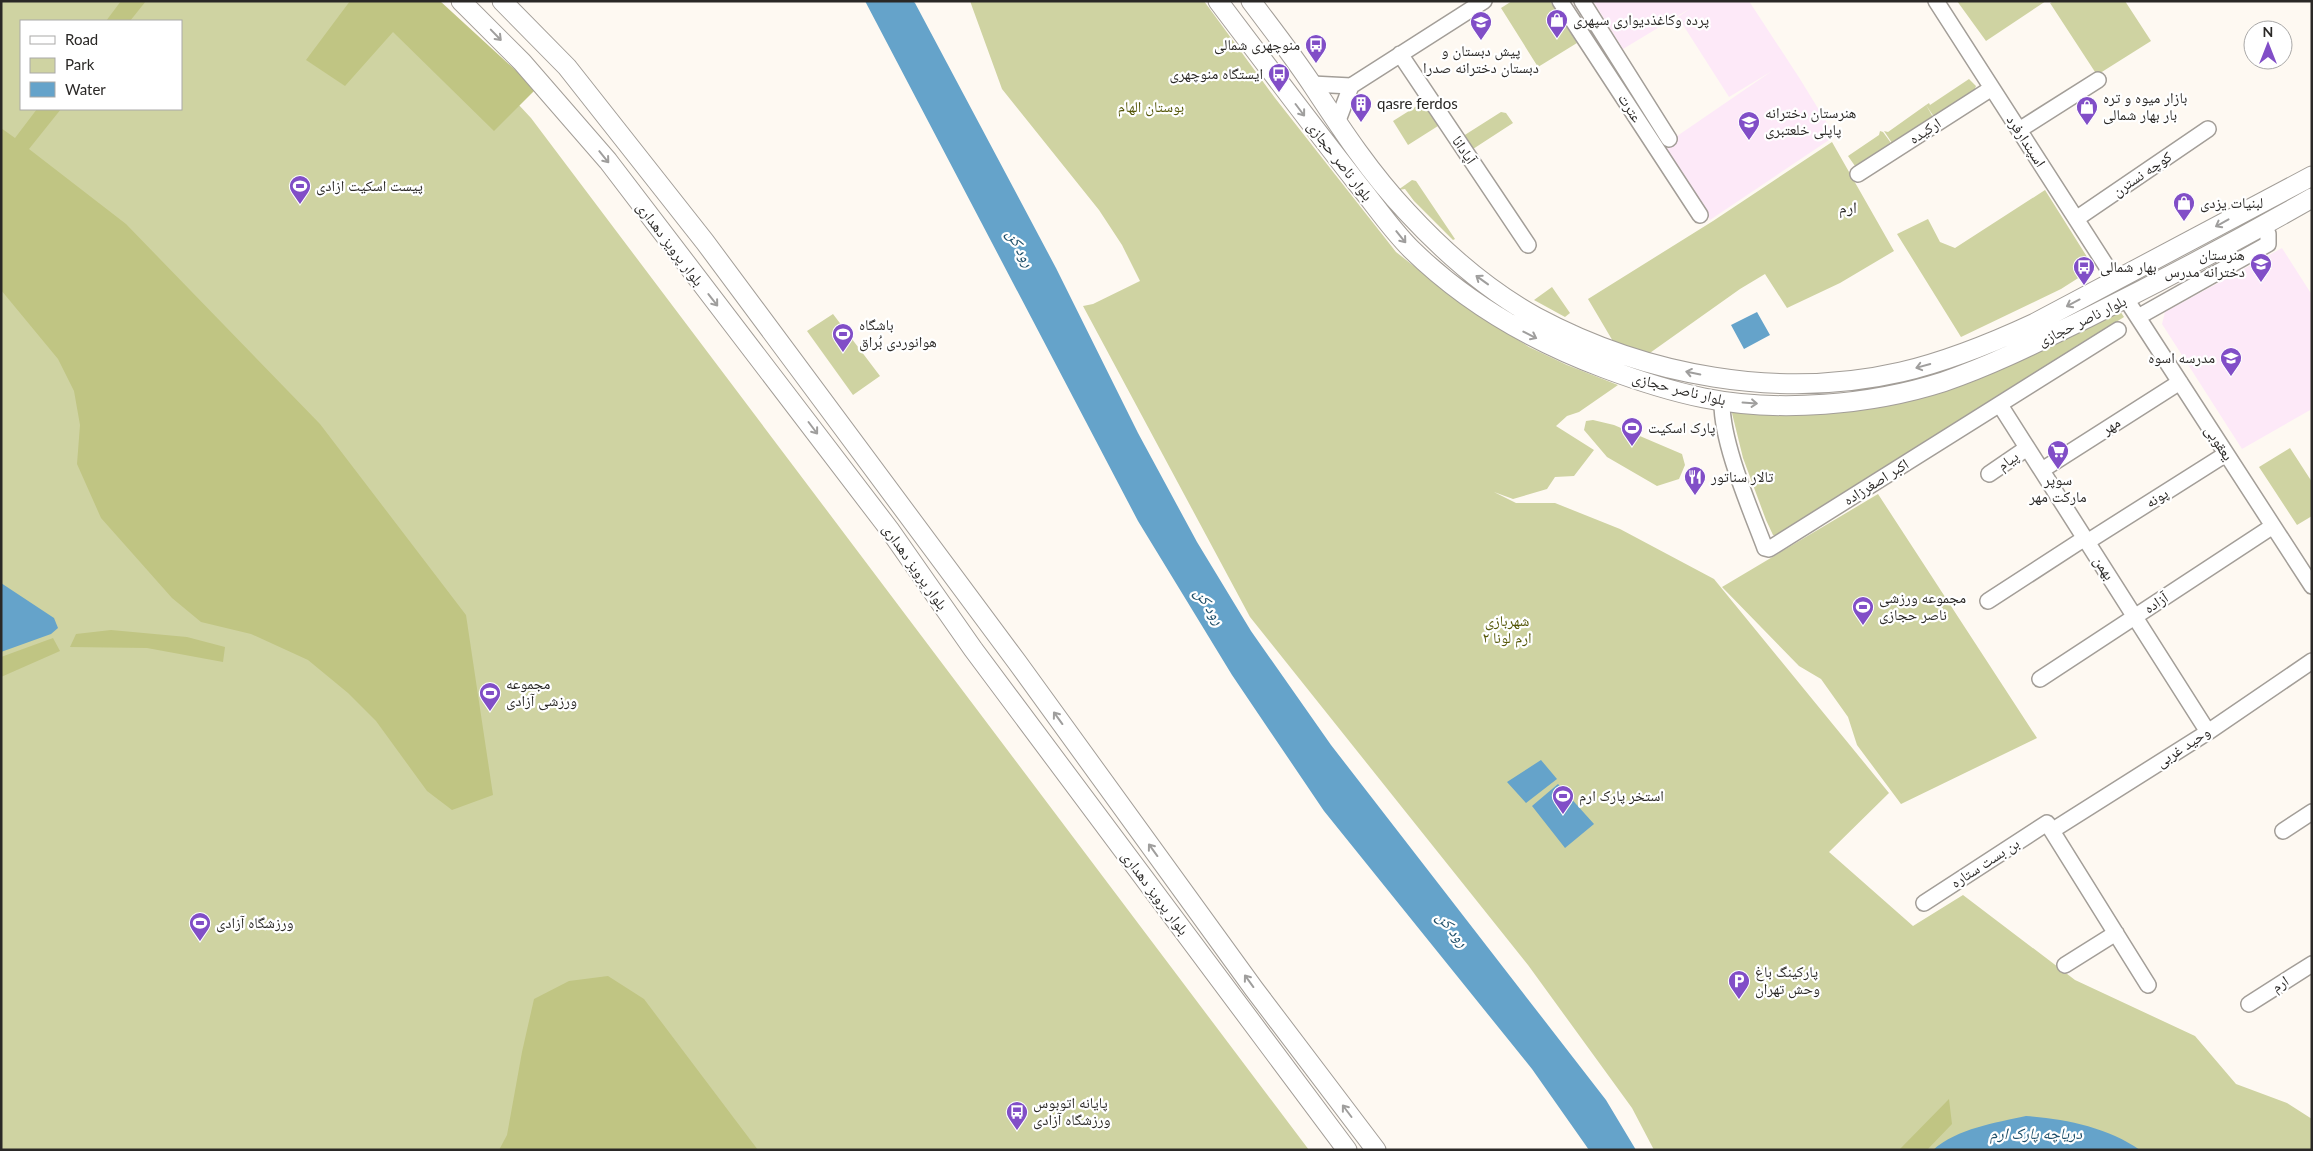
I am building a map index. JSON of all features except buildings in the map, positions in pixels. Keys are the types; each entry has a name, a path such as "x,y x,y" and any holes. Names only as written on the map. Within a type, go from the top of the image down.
{"main road":[{"name":"بلوار پرویز دهداری","path":"461,1 522,62 614,169 889,529 973,649 1347,1150"},
{"name":"بلوار پرویز دهداری","path":"502,1 568,67 693,227 1017,662 1254,989 1376,1150"},
{"name":"بلوار ناصر حجازی","path":"1218,1 1319,136 1409,247 1472,302 1506,323 1567,354 1634,379 1722,401 1760,404 1832,403 1879,397 1923,388 2006,358 2126,299 2312,199"},
{"name":"بلوار ناصر حجازی","path":"1252,1 1312,84 1337,124 1406,211 1444,250 1484,282 1535,316 1599,346 1649,363 1697,374 1743,381 1807,383 1850,380 1900,372 1942,361 1988,344 2035,323 2312,176"},
{"path":"2277,193 2312,172"}],"street":[{"path":"1312,84 1351,86 1484,1"},
{"name":"عترت","path":"1560,1 1700,215"},
{"path":"1582,1 1669,139"},
{"name":"اسپندارفرد","path":"1936,1 2116,281"},
{"name":"آپادانا","path":"1400,54 1528,245"},
{"path":"2019,130 2098,80"},
{"path":"1337,124 1351,86"},
{"name":"ارکیده","path":"1858,174 1992,88"},
{"name":"کوچه نسترن","path":"2076,219 2208,129"},
{"path":"2138,317 2268,244 2270,239 2264,225"},
{"name":"یعقوبی","path":"2126,299 2312,586"},
{"name":"اکبر اصغرزاده","path":"1722,401 1724,427 1764,548 1767,549 2118,330"},
{"name":"مهر","path":"2042,470 2180,382"},
{"name":"بهمن","path":"2000,404 2208,732"},
{"name":"پیام","path":"1989,474 2027,448"},
{"name":"پونه","path":"1988,601 2226,454"},
{"name":"آزاده","path":"2040,679 2273,526"},
{"name":"وحید غربی","path":"2050,827 2208,732 2312,661"},
{"path":"2282,831 2312,812"},
{"path":"2050,827 2148,985"},
{"name":"بن بست ستاره","path":"1924,903 2050,827"},
{"path":"2065,965 2116,933"},
{"name":"ارم","path":"2249,1004 2312,964"}],"shaded area":[{"name":"هنرستان دخترانه پاپلی خلعتبری","path":"1593,1 1749,1 1835,136 1710,220 1664,145 1772,71 1729,97 1678,17 1691,8 1623,49"},
{"path":"2282,248 2312,295 2312,409 2242,449 2162,324 2165,312"}],"green space":[{"name":"مجموعه ورزشی آزادی","path":"1,1 417,1 450,31 531,118 1309,1150 1,1150"},
{"path":"121,1 146,1 131,20 107,20"},
{"path":"350,1 440,1 536,89 494,131 393,32 345,86 306,60"},
{"path":"970,1 1204,1 1275,98 1396,252 1462,304 1529,347 1567,365 1618,385 1579,412 1567,416 1556,426 1594,450 1574,476 1555,477 1547,489 1513,499 1494,492 1516,503 1555,503 1620,529 1714,579 1889,793 1829,852 1913,926 1963,895 2075,980 2195,1036 2236,1084 2287,1103 2312,1119 2312,1150 1654,1150 1632,1108 1528,965 1250,617 1083,306 1093,304 1140,281 1122,245 1099,210 1002,89"},
{"path":"1512,1 1550,1 1577,43 1538,67 1501,8"},
{"path":"1957,1 2046,1 1986,41"},
{"path":"2054,1 2125,1 2151,41 2097,75 2050,3"},
{"path":"1969,79 1976,86 1974,91 1934,117 1926,105 1929,103 1930,105"},
{"path":"1420,104 1424,104 1438,126 1408,145 1393,121"},
{"path":"1926,105 1933,117 1892,143 1884,131 1888,132"},
{"path":"36,110 60,110 29,149 126,224 320,424 466,615 493,795 452,810 427,791 376,721 348,693 308,660 251,634 201,622 172,598 101,518 77,464 80,425 74,391 58,359 1,290 1,128 15,138"},
{"path":"1501,112 1506,113 1513,123 1473,149 1466,139 1460,138"},
{"path":"1880,131 1883,132 1891,143 1855,166 1848,156 1879,135"},
{"path":"1832,142 1894,251 1840,283 1787,308 1765,274 1740,289 1647,355 1614,343 1588,299 1713,221"},
{"path":"1412,180 1416,181 1455,239 1453,240 1414,201 1405,189 1398,190"},
{"path":"2045,190 2094,268 2061,289 1961,337 1897,234 1928,219 1940,242 1955,248"},
{"path":"1552,287 1570,313 1565,317 1534,300"},
{"path":"2120,311 2124,317 1945,430 1780,538 1773,535 1743,458 1731,409 1835,411"},
{"name":"باشگاه هوانوردی بُراق","path":"833,314 880,376 853,395 807,331"},
{"name":"پارک اسکیت","path":"1593,420 1614,425 1682,454 1685,465 1679,479 1657,486 1607,457 1584,430 1586,421"},
{"path":"2290,448 2312,482 2312,516 2297,525 2259,467"},
{"name":"مجموعه ورزشی ناصر حجازی","path":"1878,494 2037,738 1901,804 1857,745 1848,717 1821,679 1799,666 1722,587"},
{"path":"111,630 187,637 225,647 223,662 147,648 70,647 76,634"},
{"path":"53,638 60,651 1,677 1,657"},
{"path":"608,976 644,999 758,1150 499,1150 507,1135 534,999 569,981"},
{"path":"1949,1099 1952,1124 1927,1150 1899,1150"}],"water":[{"name":"رود کن","path":"865,1 913,1 915,3 1056,268 1138,433 1197,542 1251,631 1331,745 1606,1100 1636,1150 1589,1150 1532,1069 1324,811 1232,675 1138,521"},
{"path":"1757,312 1770,335 1744,349 1731,325"},
{"path":"1,583 54,618 58,628 51,634 1,652"},
{"path":"1541,760 1557,779 1526,803 1507,782"},
{"name":"استخر پارک ارم","path":"1558,784 1594,824 1565,848 1532,806"},
{"name":"دریاچه پارک ارم","path":"2026,1116 2056,1119 2100,1130 2114,1135 2140,1150 1933,1150 1965,1131"}],"place":[{"name":"پرده وکاغذدیواری سپهری","path":"1557,39"},
{"name":"پیش دبستان و دبستان دخترانه صدرا","path":"1481,41"},
{"name":"منوچهری شمالی","path":"1316,64"},
{"name":"ایستگاه منوچهری","path":"1279,93"},
{"name":"qasre ferdos","path":"1361,123"},
{"name":"بازار میوه و تره بار بهار شمالی","path":"2087,126"},
{"name":"هنرستان دخترانه پاپلی خلعتبری","path":"1749,141"},
{"name":"پیست اسکیت ازادی","path":"300,205"},
{"name":"لبنیات یزدی","path":"2184,222"},
{"name":"هنرستان دخترانه مدرس","path":"2261,283"},
{"name":"بهار شمالی","path":"2084,286"},
{"name":"باشگاه هوانوردی بُراق","path":"843,353"},
{"name":"مدرسه اسوه","path":"2231,377"},
{"name":"پارک اسکیت","path":"1632,447"},
{"name":"سوپر مارکت مهر","path":"2058,470"},
{"name":"تالار سناتور","path":"1695,496"},
{"name":"مجموعه ورزشی ناصر حجازی","path":"1863,626"},
{"name":"مجموعه ورزشی آزادی","path":"490,712"},
{"name":"استخر پارک ارم","path":"1563,815"},
{"name":"ورزشگاه آزادی","path":"200,942"},
{"name":"پارکینگ باغ وحش تهران","path":"1739,1000"},
{"name":"پایانه اتوبوس ورزشگاه آزادی","path":"1017,1131"}],"district":[{"name":"ارم","path":"1848,207"}],"park label":[{"name":"بوستان الهام","path":"1151,107"},
{"name":"شهربازی ارم لونا ۲","path":"1507,630"}]}
